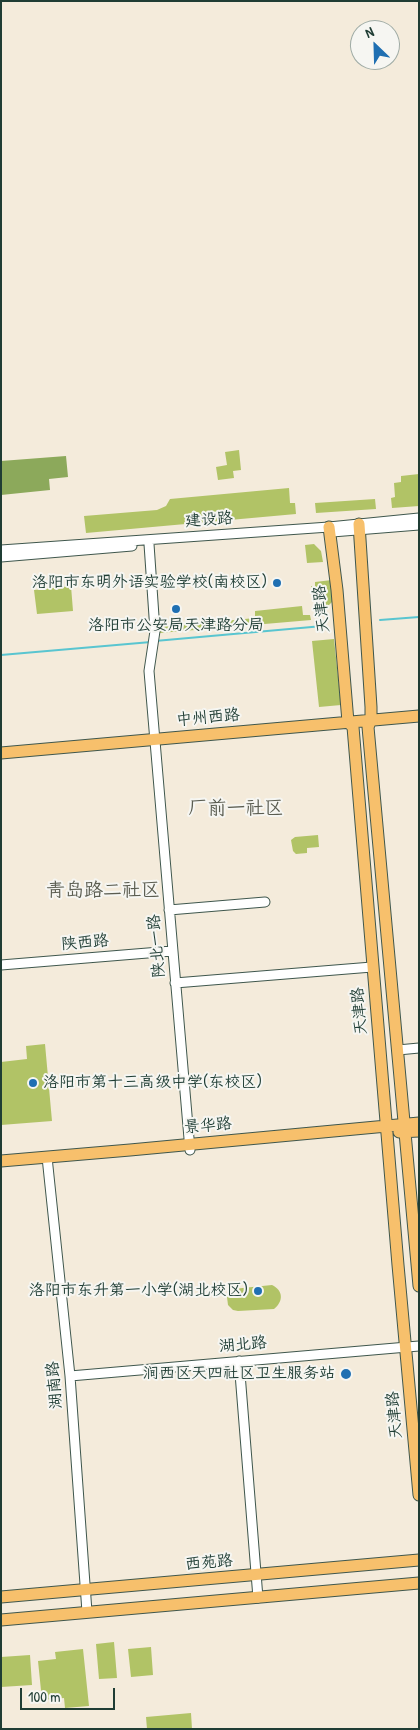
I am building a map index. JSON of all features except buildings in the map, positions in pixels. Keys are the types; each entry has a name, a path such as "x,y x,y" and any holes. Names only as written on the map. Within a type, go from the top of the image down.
{"main road":[{"path":"359,527 370,723 419,1286"},
{"name":"天津路","path":"329,530 351,724 419,1495"},
{"name":"中州西路","path":"370,723 419,716"},
{"name":"中州西路","path":"1,759 154,742 351,724 419,723"},
{"name":"中州西路","path":"1,752 154,742"},
{"name":"景华路","path":"405,1128 419,1122"},
{"name":"景华路","path":"1,1166 47,1160 387,1129 405,1128 419,1131"},
{"name":"景华路","path":"1,1161 47,1160"},
{"name":"西苑路","path":"1,1597 419,1560"},
{"path":"1,1620 419,1583"}],"street":[{"name":"建设路","path":"1,556 329,530 419,518"},
{"name":"建设路","path":"359,527 419,525"},
{"name":"建设路","path":"1,550 329,530"},
{"name":"陕北一路","path":"149,544 155,632 150,654 149,671 190,1147"},
{"path":"169,910 265,902"},
{"name":"陕西路","path":"1,965 172,951"},
{"path":"175,983 372,966"},
{"path":"398,1050 419,1048"},
{"name":"湖南路","path":"47,1160 70,1376 87,1612"},
{"name":"湖北路","path":"70,1376 419,1346"},
{"path":"239,1361 258,1598"}],"green space":[{"path":"239,450 241,470 233,471 234,478 218,480 216,467 227,465 225,452"},
{"path":"66,456 68,477 49,479 50,490 1,495 1,461"},
{"path":"419,474 419,506 392,508 391,498 395,497 394,483 401,482 401,476"},
{"path":"289,488 290,503 295,503 296,514 86,533 84,516 157,510 166,506 170,499"},
{"path":"375,499 376,509 316,513 315,503"},
{"path":"314,544 321,551 323,562 307,563 305,545"},
{"path":"332,580 332,602 324,610 322,600 313,601 311,586 315,586 315,582"},
{"path":"71,586 73,611 37,614 34,590"},
{"path":"302,606 303,615 310,615 311,620 160,633 160,627 255,618 255,611"},
{"path":"334,639 341,705 319,707 312,641"},
{"path":"318,835 319,847 307,848 307,853 296,854 293,851 291,840 295,837"},
{"path":"45,1044 52,1121 1,1125 1,1062 27,1059 26,1046"},
{"path":"272,1285 276,1287 281,1296 279,1303 274,1309 238,1311 233,1310 228,1305 227,1297 233,1289"},
{"path":"114,1642 117,1678 99,1679 96,1644"},
{"path":"151,1647 153,1675 131,1677 128,1649"},
{"path":"83,1649 89,1706 65,1708 64,1698 42,1700 38,1661 56,1659 55,1652"},
{"path":"30,1655 32,1685 1,1687 1,1657"},
{"path":"191,1713 192,1729 147,1729 146,1717"}],"waterway":[{"path":"380,620 419,617"},
{"path":"155,641 323,626"},
{"path":"1,655 151,642"}],"place":[{"name":"洛阳市东明外语实验学校(南校区)","path":"277,583"},
{"name":"洛阳市公安局天津路分局","path":"176,609"},
{"name":"洛阳市第十三高级中学(东校区)","path":"33,1083"},
{"name":"洛阳市东升第一小学(湖北校区)","path":"258,1291"},
{"name":"涧西区天四社区卫生服务站","path":"346,1374"}],"district":[{"name":"厂前一社区","path":"236,809"},
{"name":"青岛路二社区","path":"103,891"}]}
